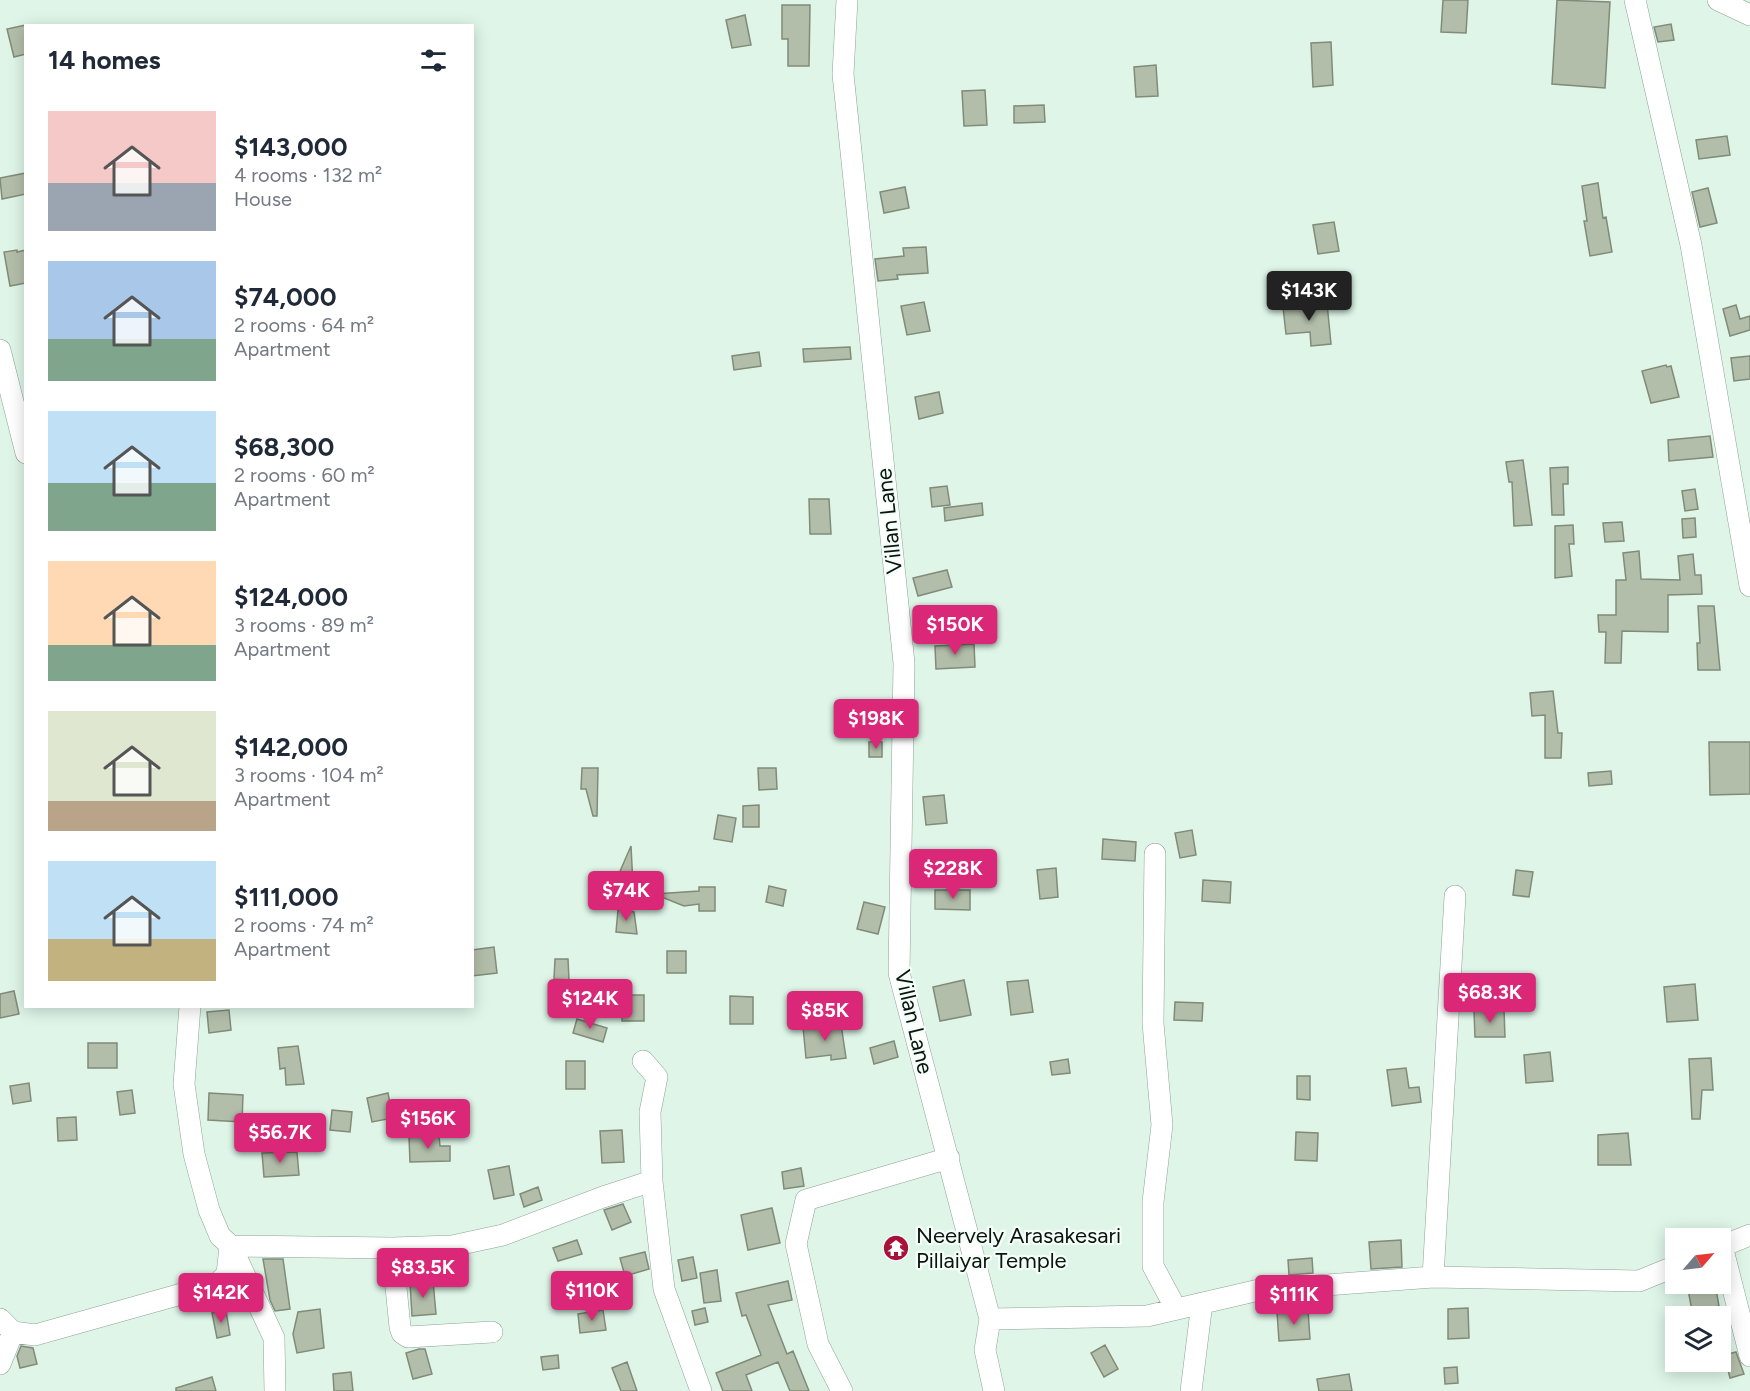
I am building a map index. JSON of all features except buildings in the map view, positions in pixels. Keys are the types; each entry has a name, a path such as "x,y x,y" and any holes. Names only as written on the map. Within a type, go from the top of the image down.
{"street":[{"name":"Villan Lane","path":"847,0 843,74 904,663 899,973 990,1319"},
{"path":"1635,0 1691,245 1750,586"},
{"path":"1718,0 1750,15"},
{"path":"0,350 24,445"},
{"path":"1155,854 1153,1023 1162,1125 1153,1202 1153,1266 1176,1309"},
{"path":"1432,1277 1455,896"},
{"path":"190,1008 184,1084 194,1154 209,1210 220,1236 231,1246 274,1338 275,1391"},
{"path":"643,1061 657,1077 650,1113 652,1181 664,1289 701,1391"},
{"path":"842,1391 818,1344 796,1244 806,1200 948,1158"},
{"path":"231,1246 392,1248 452,1246 503,1235 652,1181"},
{"path":"1731,1243 1750,1235"},
{"path":"0,1364 7,1326 35,1335 217,1284 227,1274 231,1246"},
{"path":"392,1248 402,1333 408,1337 492,1332"},
{"path":"994,1391 985,1350 990,1319 1147,1316 1259,1290 1432,1277 1639,1281 1665,1270"},
{"path":"1731,1285 1750,1356"},
{"path":"1191,1391 1202,1303"}],"place":[{"name":"Neervely Arasakesari Pillaiyar Temple","path":"896,1248"}]}
